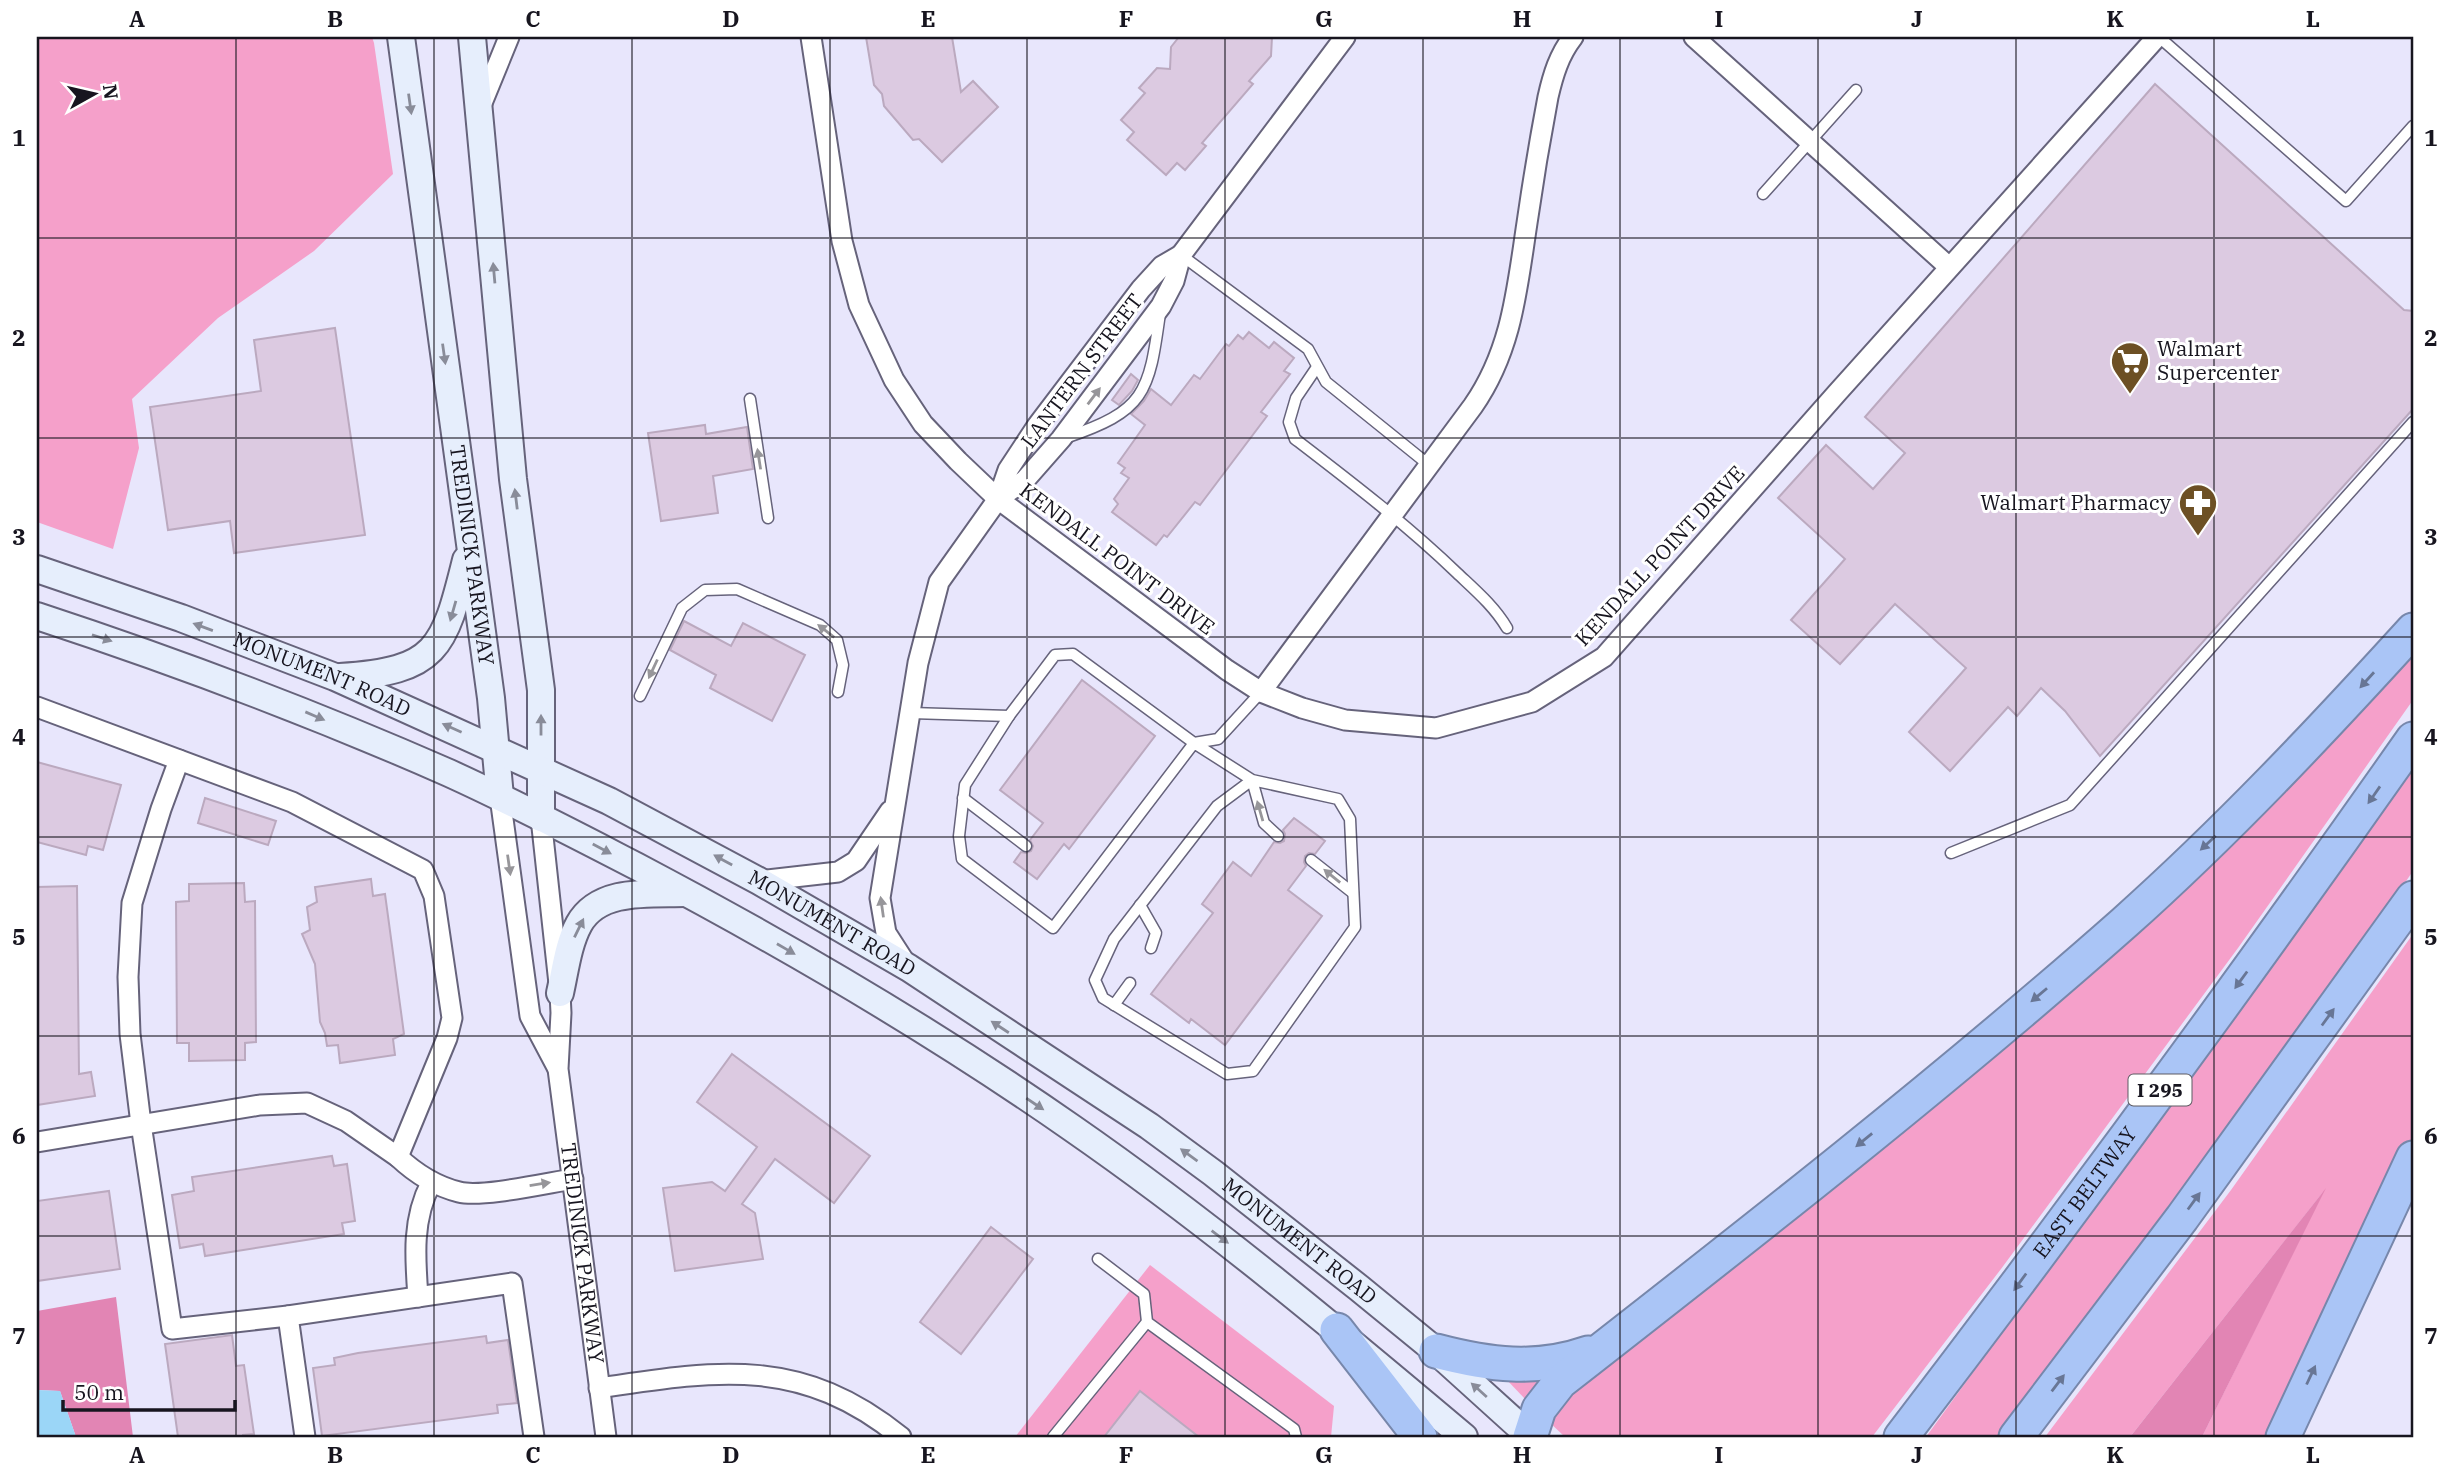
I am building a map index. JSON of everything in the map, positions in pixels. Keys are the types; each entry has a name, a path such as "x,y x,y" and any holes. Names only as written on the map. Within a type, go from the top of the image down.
{"highway":[{"path":"1530,1437 1539,1409 1560,1382 1908,1104 2125,922 2263,791 2413,630"},
{"name":"EAST BELTWAY","path":"1902,1437 2013,1291 2300,900 2413,739"},
{"path":"2016,1437 2182,1218 2413,898"},
{"path":"2283,1437 2413,1158"},
{"path":"1337,1330 1420,1437"},
{"path":"1436,1352 1468,1359 1536,1366 1604,1348"}],"main road":[{"name":"TREDINICK PARKWAY","path":"401,37 496,748 500,797"},
{"name":"TREDINICK PARKWAY","path":"472,37 513,480 541,690 541,818"},
{"path":"335,677 392,671 412,664 430,652 442,638 449,623 469,545"},
{"name":"MONUMENT ROAD","path":"37,569 201,626 335,677 541,769 760,880 909,968 1160,1134 1255,1206 1436,1352 1530,1437"},
{"name":"MONUMENT ROAD","path":"37,616 137,649 291,706 500,797 739,921 916,1027 1071,1127 1260,1267 1464,1437"},
{"path":"560,993 573,941 587,914 604,902 628,895 687,893"}],"street":[{"path":"480,109 509,37"},
{"name":"KENDALL POINT DRIVE","path":"811,37 842,241 859,305 894,380 923,424 998,499 1227,670 1261,691 1302,708 1345,720 1436,728 1532,702 1604,657 1949,267 2158,37"},
{"path":"1261,691 1476,402 1495,370 1507,338 1548,97 1563,50 1573,37"},
{"path":"1694,37 1949,267"},
{"name":"LANTERN STREET","path":"998,499 1025,480 1061,439 1161,306 1174,281 1181,255 1342,38"},
{"name":"LANTERN STREET","path":"909,968 886,933 880,898 918,663 939,582 998,499 1007,470 1037,426 1141,289 1162,266 1181,255"},
{"path":"37,706 292,802 423,870 434,896 452,1018 447,1038 398,1157"},
{"path":"179,760 132,903 129,1000 130,1034 141,1125 172,1329 288,1316 512,1283 534,1437"},
{"name":"TREDINICK PARKWAY","path":"500,797 530,1016 558,1069"},
{"path":"760,880 838,872 856,860 897,798"},
{"name":"TREDINICK PARKWAY","path":"541,818 560,993 558,1069 606,1437"},
{"path":"37,1142 260,1105 307,1103 346,1121 431,1183 461,1193 573,1179"},
{"path":"418,1297 415,1236 423,1197 431,1183"},
{"path":"288,1316 305,1437"},
{"path":"599,1388 685,1374 765,1375 816,1387 859,1406 901,1437"}],"lane":[{"path":"2158,37 2346,201 2413,126"},
{"path":"1763,194 1856,90"},
{"path":"1181,255 1308,349 1325,382 1429,465"},
{"path":"1061,439 1101,426 1125,412 1147,384 1154,361 1161,306"},
{"path":"1317,368 1296,398 1289,422 1295,439 1392,514 1496,611 1507,628"},
{"path":"750,399 768,518"},
{"path":"1951,853 2070,804 2413,422"},
{"path":"640,696 682,608 705,590 726,589 737,589 820,625 837,640 844,665 838,692"},
{"path":"1252,780 1217,806 1114,939 1095,980 1103,998 1227,1074 1253,1071 1354,927 1350,820 1338,799 1252,780 1194,743 1073,654 1055,655 1009,716 965,785 959,836 962,859 1054,928 1194,743 1218,739 1261,691"},
{"path":"911,713 1009,716"},
{"path":"1252,780 1264,823 1278,836"},
{"path":"963,798 1026,846"},
{"path":"1311,860 1353,893"},
{"path":"1140,905 1156,933 1151,948"},
{"path":"1114,1005 1130,983"},
{"path":"1053,1437 1147,1322 1144,1294 1098,1259"},
{"path":"1147,1322 1294,1429 1296,1437"}],"shaded area":[{"path":"37,37 372,37 374,43 393,174 314,251 218,318 132,399 139,448 113,549 37,522"},
{"path":"2413,640 2413,700 2238,948 2001,1269 1872,1437 1565,1437 1548,1421 1551,1411 1772,1223"},
{"path":"2413,766 2413,871 2334,986 2105,1299 2000,1437 1926,1437"},
{"path":"2413,934 2413,1136 2272,1437 2202,1437 2323,1192 2130,1437 2045,1437 2231,1190"},
{"path":"2326,1188 2202,1437 2130,1437"},
{"path":"1150,1265 1334,1406 1331,1437 1015,1437"},
{"path":"116,1297 133,1437 76,1437 60,1391 37,1390 37,1311"},
{"path":"1505,1378 1542,1379 1526,1400"}],"water":[{"path":"37,1390 60,1391 76,1437 37,1437"}],"building":[{"path":"866,37 952,37 961,92 973,81 998,107 942,162 919,139 913,140 884,106 882,94 874,85"},
{"path":"1179,37 1272,37 1271,56 1249,81 1253,84 1202,143 1206,146 1185,170 1177,163 1166,175 1127,140 1134,132 1121,120 1145,93 1139,88 1157,68 1170,69 1171,47"},
{"path":"2155,84 2404,310 2413,311 2413,409 2100,756 2065,711 2041,688 2017,716 2008,707 1950,771 1909,732 1966,668 1895,604 1840,664 1791,620 1845,559 1778,498 1826,445 1873,489 1905,453 1865,417"},
{"path":"335,328 365,535 234,553 230,521 168,530 150,407 261,391 254,340"},
{"path":"1249,332 1269,348 1274,342 1294,358 1284,371 1290,374 1261,412 1267,416 1200,505 1195,502 1167,537 1164,535 1156,545 1112,512 1118,504 1114,499 1129,478 1121,473 1125,468 1118,463 1145,425 1131,414 1151,389 1171,405 1194,375 1200,379 1226,344 1229,346 1238,335 1243,339"},
{"path":"1131,374 1138,380 1119,405 1112,400"},
{"path":"705,425 706,434 747,427 753,469 713,476 718,513 661,521 648,433"},
{"path":"684,621 731,646 743,623 805,655 772,721 710,688 716,675 670,650"},
{"path":"1082,680 1155,736 1069,849 1064,844 1037,879 1014,862 1021,852 1031,851 1033,846 1030,840 1043,823 1000,790"},
{"path":"37,762 121,785 103,850 88,846 86,855 37,842"},
{"path":"205,798 276,821 268,845 198,823"},
{"path":"1294,818 1325,841 1315,854 1309,853 1305,856 1306,866 1288,890 1322,916 1225,1045 1191,1019 1189,1023 1151,994 1213,913 1202,904 1233,862 1251,876 1274,842 1284,841 1283,830"},
{"path":"371,879 373,896 385,894 404,1034 393,1039 395,1055 340,1063 338,1045 327,1046 320,1022 315,964 302,934 310,930 307,907 317,902 315,887"},
{"path":"244,883 245,902 255,901 256,1042 245,1043 245,1060 189,1061 189,1043 177,1043 176,902 189,901 189,884"},
{"path":"77,886 79,1074 91,1072 95,1096 37,1105 37,887"},
{"path":"732,1054 870,1156 834,1203 775,1159 742,1204 755,1213 763,1259 675,1271 663,1188 712,1182 725,1191 757,1147 697,1102"},
{"path":"332,1156 334,1166 347,1164 355,1221 342,1223 344,1234 205,1256 203,1244 180,1248 172,1195 194,1191 192,1177"},
{"path":"109,1191 120,1269 37,1281 37,1201"},
{"path":"991,1227 1033,1259 961,1354 920,1322"},
{"path":"232,1335 236,1366 244,1365 254,1434 243,1437 178,1437 165,1344"},
{"path":"486,1336 487,1343 508,1340 517,1403 497,1405 498,1413 322,1436 313,1368 335,1365 334,1358 358,1353"},
{"path":"1140,1391 1199,1437 1104,1437"}],"place":[{"name":"Walmart Supercenter","path":"2130,395"},
{"name":"Walmart Pharmacy","path":"2198,537"}]}
